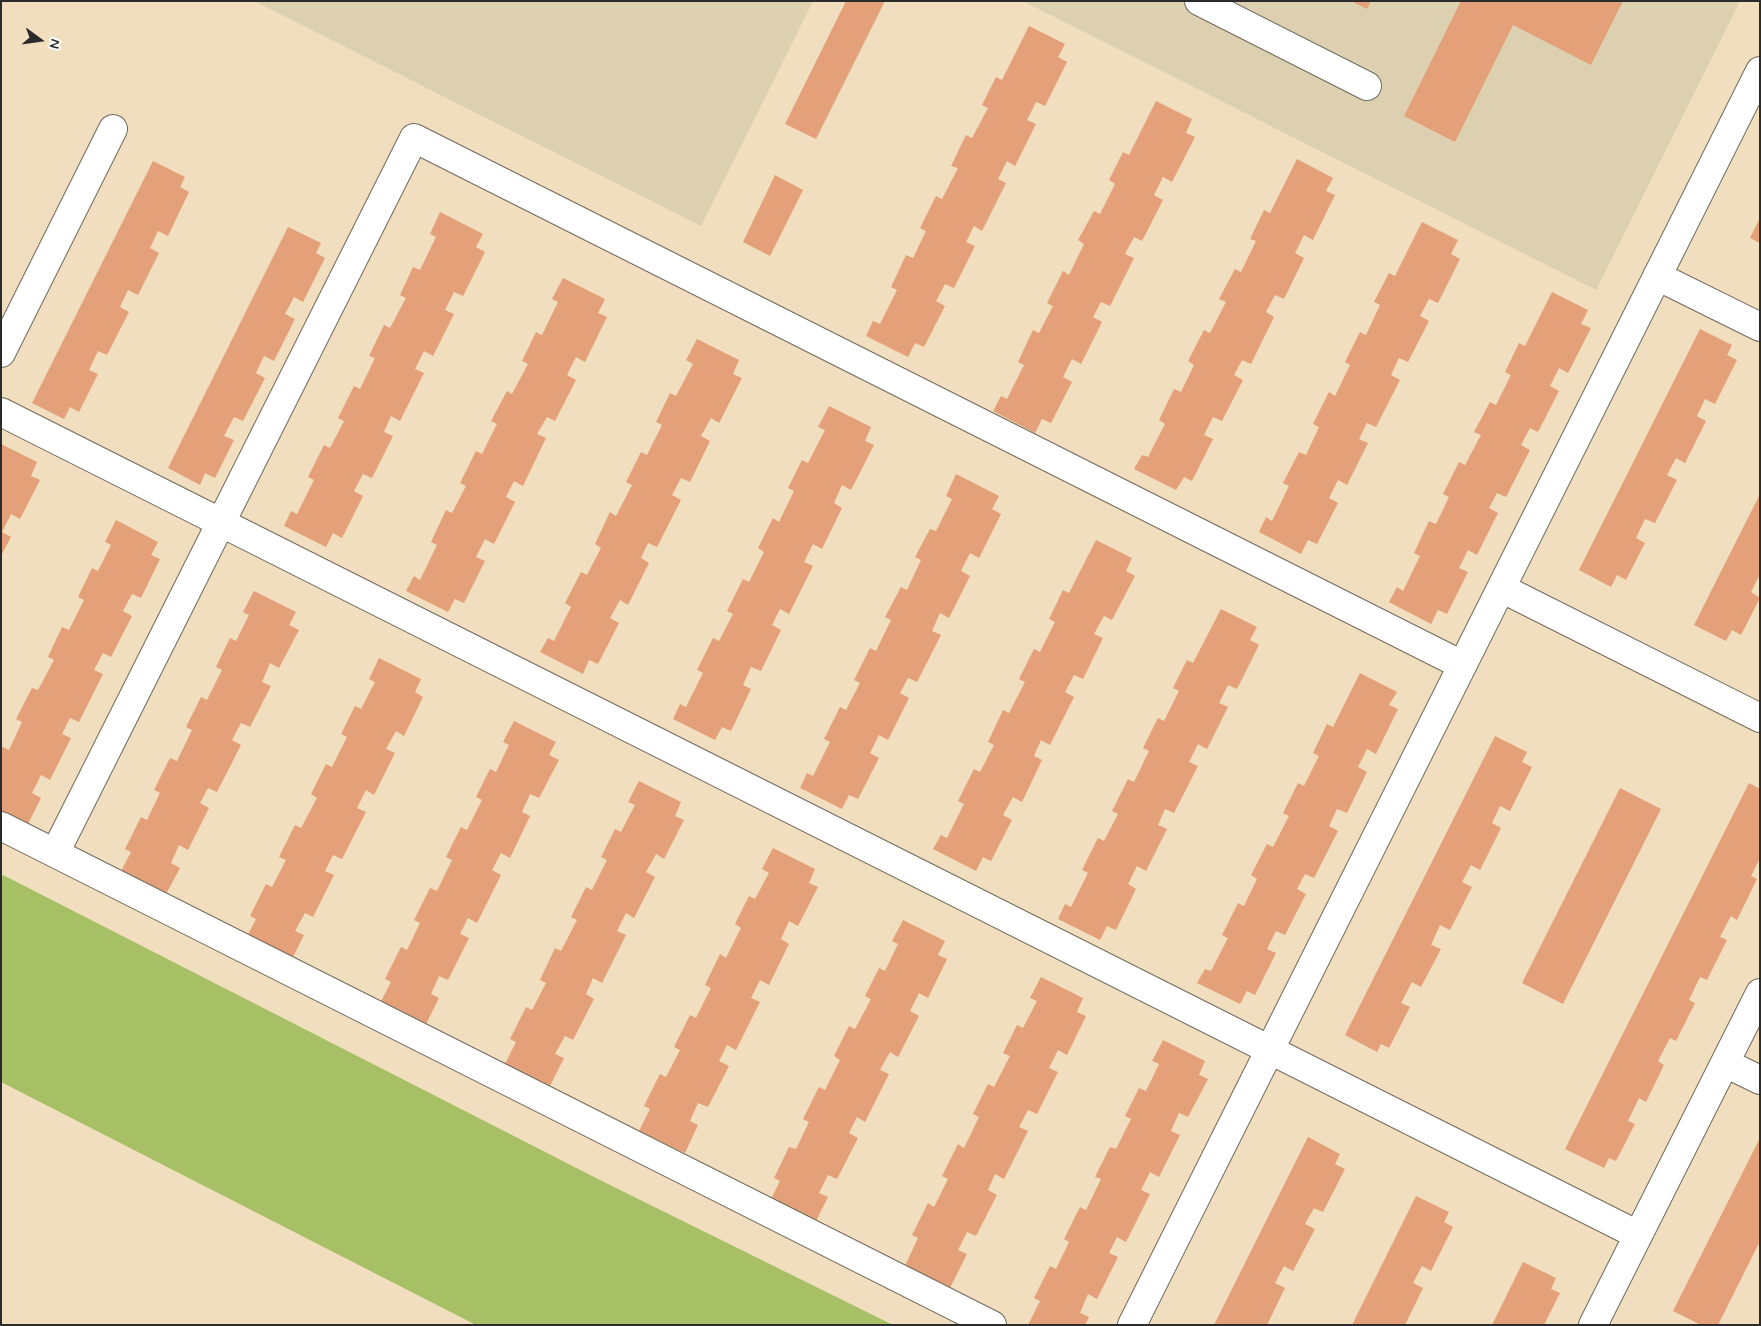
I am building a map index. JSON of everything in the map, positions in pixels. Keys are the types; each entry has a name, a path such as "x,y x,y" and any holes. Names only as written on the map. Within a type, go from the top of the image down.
{"lane":[{"path":"1199,1 1367,86"},
{"path":"1132,1325 1760,71"},
{"path":"1,353 114,129"},
{"path":"55,853 414,138 1462,665"},
{"path":"1658,276 1760,327"},
{"path":"1,412 1638,1235"},
{"path":"1501,588 1760,718"},
{"path":"1,826 992,1325"},
{"path":"1599,1323 1638,1235 1760,992"},
{"path":"1725,1063 1760,1080"}],"shaded area":[{"path":"254,1 813,1 701,226"},
{"path":"1023,1 1740,1 1596,290"}],"green space":[{"path":"3,875 600,1180 893,1325 476,1325 1,1082 1,880"}],"building":[{"path":"846,1 885,1 816,139 785,124"},
{"path":"1351,1 1371,1 1367,9"},
{"path":"1461,1 1623,1 1591,65 1513,25 1455,142 1404,116"},
{"path":"1029,26 1065,44 1058,57 1067,62 1045,106 1036,102 1027,120 1036,124 1015,166 1007,161 998,179 1006,183 982,231 974,226 966,242 975,246 954,288 945,284 936,301 945,306 924,347 915,343 908,357 866,336 873,321 880,324 897,290 891,287 906,255 913,258 926,231 920,228 936,196 942,199 958,168 951,166 966,135 972,138 988,108 982,105 996,77 1002,80"},
{"path":"1156,101 1192,119 1186,133 1195,137 1172,182 1163,177 1154,195 1163,200 1142,241 1134,237 1125,254 1134,258 1110,306 1101,302 1093,317 1102,322 1081,364 1072,359 1063,377 1072,382 1051,423 1042,419 1035,433 993,411 1001,396 1007,399 1024,365 1018,362 1033,330 1039,333 1053,306 1047,303 1063,271 1069,275 1084,244 1078,240 1094,211 1100,214 1115,184 1109,180 1123,152 1129,155"},
{"path":"1297,159 1333,178 1326,191 1335,195 1313,240 1304,235 1295,253 1304,258 1284,299 1275,295 1266,312 1274,317 1251,364 1242,360 1234,375 1243,380 1222,421 1213,417 1204,435 1213,439 1192,481 1184,477 1176,490 1134,469 1142,455 1148,457 1165,424 1159,420 1174,389 1181,392 1194,365 1188,361 1204,330 1210,333 1226,302 1219,299 1235,269 1241,272 1256,241 1250,239 1264,210 1270,213"},
{"path":"153,161 185,177 180,187 189,192 168,236 158,231 150,248 159,253 138,295 128,290 120,307 129,312 107,355 98,351 89,370 98,374 79,412 70,407 64,419 32,403"},
{"path":"775,175 803,190 770,256 743,242"},
{"path":"440,212 483,234 476,247 485,252 463,296 454,292 445,310 454,314 433,356 424,351 415,369 424,373 400,421 391,416 384,432 393,436 372,478 363,474 354,491 363,496 342,538 333,533 326,547 284,526 291,511 297,514 314,480 308,477 324,445 330,448 344,421 338,418 354,386 360,389 375,358 369,356 384,325 390,328 406,298 400,295 413,267 420,270 436,237 430,234"},
{"path":"1760,218 1760,243 1750,238"},
{"path":"1422,222 1458,240 1451,254 1460,259 1438,303 1429,299 1420,316 1429,321 1408,362 1399,358 1391,375 1400,380 1376,427 1367,423 1359,439 1368,443 1347,485 1338,480 1329,498 1338,503 1317,544 1308,540 1301,554 1259,532 1266,517 1272,521 1289,486 1283,483 1299,452 1306,455 1319,427 1313,424 1329,392 1335,396 1350,365 1345,362 1360,332 1366,335 1380,305 1374,302 1389,273 1395,276"},
{"path":"288,227 321,243 316,253 325,258 303,302 294,297 285,314 295,319 274,361 264,356 256,373 265,378 243,421 234,417 224,436 234,440 215,478 205,473 200,485 168,468"},
{"path":"563,278 605,299 598,313 607,317 585,362 576,357 567,375 576,380 555,421 547,417 537,434 546,438 523,486 514,481 506,497 515,502 494,544 485,539 476,557 485,561 464,603 455,599 448,612 406,591 414,576 420,580 437,545 431,542 446,510 452,513 466,486 460,483 476,451 482,454 497,424 491,421 507,391 512,394 528,364 522,361 536,332 542,335 558,302 552,299"},
{"path":"1552,292 1588,310 1581,324 1591,328 1568,373 1559,368 1550,386 1559,391 1538,432 1530,428 1521,445 1530,450 1506,497 1497,493 1489,508 1498,513 1477,555 1468,550 1459,568 1468,572 1447,614 1438,610 1431,624 1389,602 1397,587 1403,591 1420,556 1414,553 1429,521 1436,524 1449,497 1443,494 1459,462 1465,465 1481,435 1474,432 1490,402 1496,405 1511,375 1505,372 1519,343 1525,346"},
{"path":"1700,329 1732,345 1727,355 1737,360 1715,404 1705,399 1697,416 1706,421 1685,463 1676,458 1667,475 1677,480 1655,523 1645,519 1636,538 1645,543 1626,580 1617,575 1611,587 1579,570"},
{"path":"697,339 739,360 733,374 742,378 719,423 711,418 701,436 710,441 690,482 681,478 672,495 681,500 657,547 648,543 641,558 649,563 628,605 620,600 610,618 619,623 598,664 589,660 583,674 540,652 548,638 554,641 571,607 565,603 581,572 587,575 601,548 595,544 610,512 616,516 632,485 626,482 641,452 647,455 662,425 656,422 670,393 676,396 693,364 686,360"},
{"path":"829,406 871,427 865,441 874,445 851,490 842,485 834,503 842,508 822,549 813,544 804,562 813,566 789,614 780,609 772,625 781,630 761,671 751,667 743,685 751,689 731,731 722,727 715,740 673,719 680,704 686,707 703,673 697,670 713,638 719,641 733,614 727,611 743,579 749,582 764,552 758,548 773,518 779,522 794,491 788,488 802,460 808,463 825,430 818,427"},
{"path":"1,444 37,462 31,476 40,480 20,519 11,514 2,532 11,537 1,556"},
{"path":"956,474 999,496 992,509 1001,514 979,558 970,553 961,571 970,576 949,618 940,613 932,631 941,635 917,682 908,678 900,693 909,698 888,740 879,735 870,753 879,758 858,799 849,795 842,809 800,788 807,773 813,776 830,742 824,739 840,707 846,710 860,683 854,680 870,648 876,651 891,620 885,617 901,587 907,590 921,560 915,557 930,529 936,531 952,499 946,496"},
{"path":"1760,494 1760,574 1751,592 1760,598 1741,635 1732,630 1726,641 1694,625"},
{"path":"116,520 158,542 151,555 160,559 141,598 132,594 123,611 132,616 111,657 103,653 94,670 103,674 79,722 70,718 62,734 71,738 50,780 41,775 32,793 41,798 27,826 1,813 1,749 3,747 9,750 22,722 16,719 32,688 38,690 54,660 48,657 62,627 69,630 84,600 78,597 92,568 98,571 111,545 105,542"},
{"path":"1096,540 1132,558 1126,571 1135,576 1112,620 1104,616 1094,634 1103,638 1083,679 1074,675 1065,692 1074,697 1050,745 1041,740 1034,756 1042,760 1022,802 1013,797 1003,815 1012,820 991,861 983,857 976,871 933,849 941,835 947,838 964,804 958,801 974,769 980,772 994,745 988,742 1003,710 1009,713 1025,682 1019,679 1034,649 1040,652 1055,622 1049,619 1063,590 1069,593"},
{"path":"254,591 296,612 289,625 299,630 279,668 270,663 262,682 271,686 250,727 241,723 232,740 241,745 217,792 208,788 200,803 209,808 188,850 179,845 171,863 180,868 165,896 120,873 131,852 125,849 141,817 147,820 160,793 154,790 170,758 177,761 192,730 186,727 201,697 207,700 222,670 216,667 230,638 236,641 249,615 243,612"},
{"path":"1221,609 1257,627 1250,640 1259,645 1237,689 1228,685 1219,703 1228,707 1207,749 1198,744 1189,762 1198,766 1174,813 1165,809 1158,825 1167,829 1146,871 1137,866 1128,884 1136,889 1116,930 1107,926 1100,940 1058,919 1065,904 1071,907 1088,873 1082,870 1098,838 1104,841 1118,814 1112,811 1128,779 1134,782 1149,751 1143,748 1158,718 1164,721 1179,691 1173,688 1187,660 1193,663"},
{"path":"379,658 421,679 415,692 423,697 404,736 396,731 386,749 395,753 374,795 366,790 357,808 366,812 342,859 333,855 325,871 334,875 313,917 305,913 295,931 304,935 290,963 245,940 256,919 250,916 266,884 272,887 286,860 279,857 295,825 301,828 317,798 311,794 326,764 332,767 347,737 341,734 355,706 361,709 375,682 369,679"},
{"path":"1360,673 1397,692 1389,705 1398,709 1376,754 1367,749 1358,767 1367,772 1347,813 1337,809 1329,826 1338,831 1314,878 1305,874 1297,889 1306,894 1285,935 1276,931 1267,949 1276,953 1255,995 1247,991 1240,1004 1197,983 1205,969 1211,971 1228,938 1222,935 1238,903 1244,906 1257,879 1251,875 1267,844 1273,847 1289,816 1283,813 1298,783 1304,786 1319,756 1313,753 1327,724 1333,727"},
{"path":"514,721 556,742 549,755 559,760 539,798 530,794 522,812 530,816 510,858 501,853 492,870 501,875 477,923 468,918 460,934 469,938 448,980 439,976 431,994 439,998 425,1026 380,1003 391,982 385,979 401,947 407,950 420,923 414,920 430,888 437,891 452,860 446,857 461,827 467,830 482,800 476,797 490,769 496,772 509,745 503,742"},
{"path":"1495,736 1527,752 1522,762 1532,767 1510,811 1500,806 1492,823 1501,828 1480,870 1471,865 1462,882 1472,887 1450,930 1440,925 1431,945 1441,949 1421,987 1412,982 1401,1003 1410,1007 1389,1048 1381,1044 1377,1052 1345,1035"},
{"path":"639,781 681,802 675,816 684,820 664,859 656,854 646,872 655,877 634,918 626,913 617,931 626,935 602,983 593,978 586,994 594,999 573,1040 565,1036 555,1054 564,1058 550,1086 505,1064 516,1042 510,1039 526,1007 532,1010 546,983 540,980 555,948 561,951 577,920 571,917 586,887 592,890 607,860 601,857 615,829 621,832 635,805 628,802"},
{"path":"1749,783 1760,789 1760,858 1751,876 1757,879 1737,920 1731,916 1720,937 1727,940 1707,980 1700,977 1689,1000 1695,1003 1676,1041 1670,1038 1658,1061 1664,1065 1646,1102 1639,1098 1628,1121 1635,1124 1616,1161 1609,1158 1604,1168 1565,1149"},
{"path":"1620,788 1661,809 1563,1004 1522,983"},
{"path":"773,848 815,869 809,883 818,887 798,926 789,921 781,939 789,944 769,985 760,980 751,998 760,1002 736,1050 727,1045 719,1061 729,1066 708,1107 698,1103 690,1121 698,1125 685,1153 639,1131 650,1109 644,1106 660,1074 666,1077 680,1050 674,1047 690,1015 696,1018 711,988 705,985 720,954 726,958 741,928 735,924 749,896 755,899 769,873 762,869"},
{"path":"903,920 945,941 938,955 947,959 928,998 919,993 910,1011 919,1016 898,1057 890,1052 880,1070 889,1074 865,1122 857,1117 849,1133 858,1138 837,1179 828,1175 819,1193 828,1197 814,1225 769,1203 780,1181 774,1178 789,1147 796,1149 809,1122 803,1119 819,1087 825,1090 840,1060 834,1056 849,1026 855,1029 871,999 865,996 879,968 885,971 898,944 892,941"},
{"path":"1041,977 1083,998 1077,1012 1086,1016 1067,1055 1058,1050 1049,1068 1058,1072 1037,1114 1028,1110 1019,1127 1028,1131 1004,1179 995,1174 988,1190 997,1195 976,1236 967,1232 958,1250 967,1254 948,1292 903,1270 918,1238 912,1235 928,1203 934,1207 948,1179 942,1176 958,1144 964,1148 979,1117 973,1114 988,1084 994,1087 1010,1056 1003,1053 1017,1025 1023,1028 1037,1001 1030,998"},
{"path":"1163,1040 1205,1061 1199,1075 1208,1079 1188,1117 1179,1113 1171,1131 1180,1135 1159,1177 1150,1172 1141,1190 1150,1194 1126,1242 1117,1237 1109,1253 1118,1257 1097,1299 1088,1294 1080,1313 1089,1317 1085,1325 1028,1325 1040,1301 1034,1298 1050,1266 1056,1269 1069,1242 1064,1239 1080,1207 1086,1210 1101,1179 1095,1177 1110,1147 1116,1149 1131,1119 1125,1116 1139,1088 1146,1091 1159,1064 1152,1061"},
{"path":"1308,1137 1340,1154 1335,1164 1345,1169 1323,1212 1314,1208 1305,1224 1315,1229 1293,1271 1284,1266 1275,1283 1285,1288 1267,1325 1214,1325"},
{"path":"1760,1138 1760,1241 1718,1325 1701,1325 1673,1311"},
{"path":"1416,1196 1449,1212 1444,1222 1453,1227 1431,1271 1422,1266 1413,1283 1423,1288 1405,1325 1352,1325"},
{"path":"1523,1262 1556,1278 1551,1289 1560,1293 1544,1325 1492,1325"}]}
